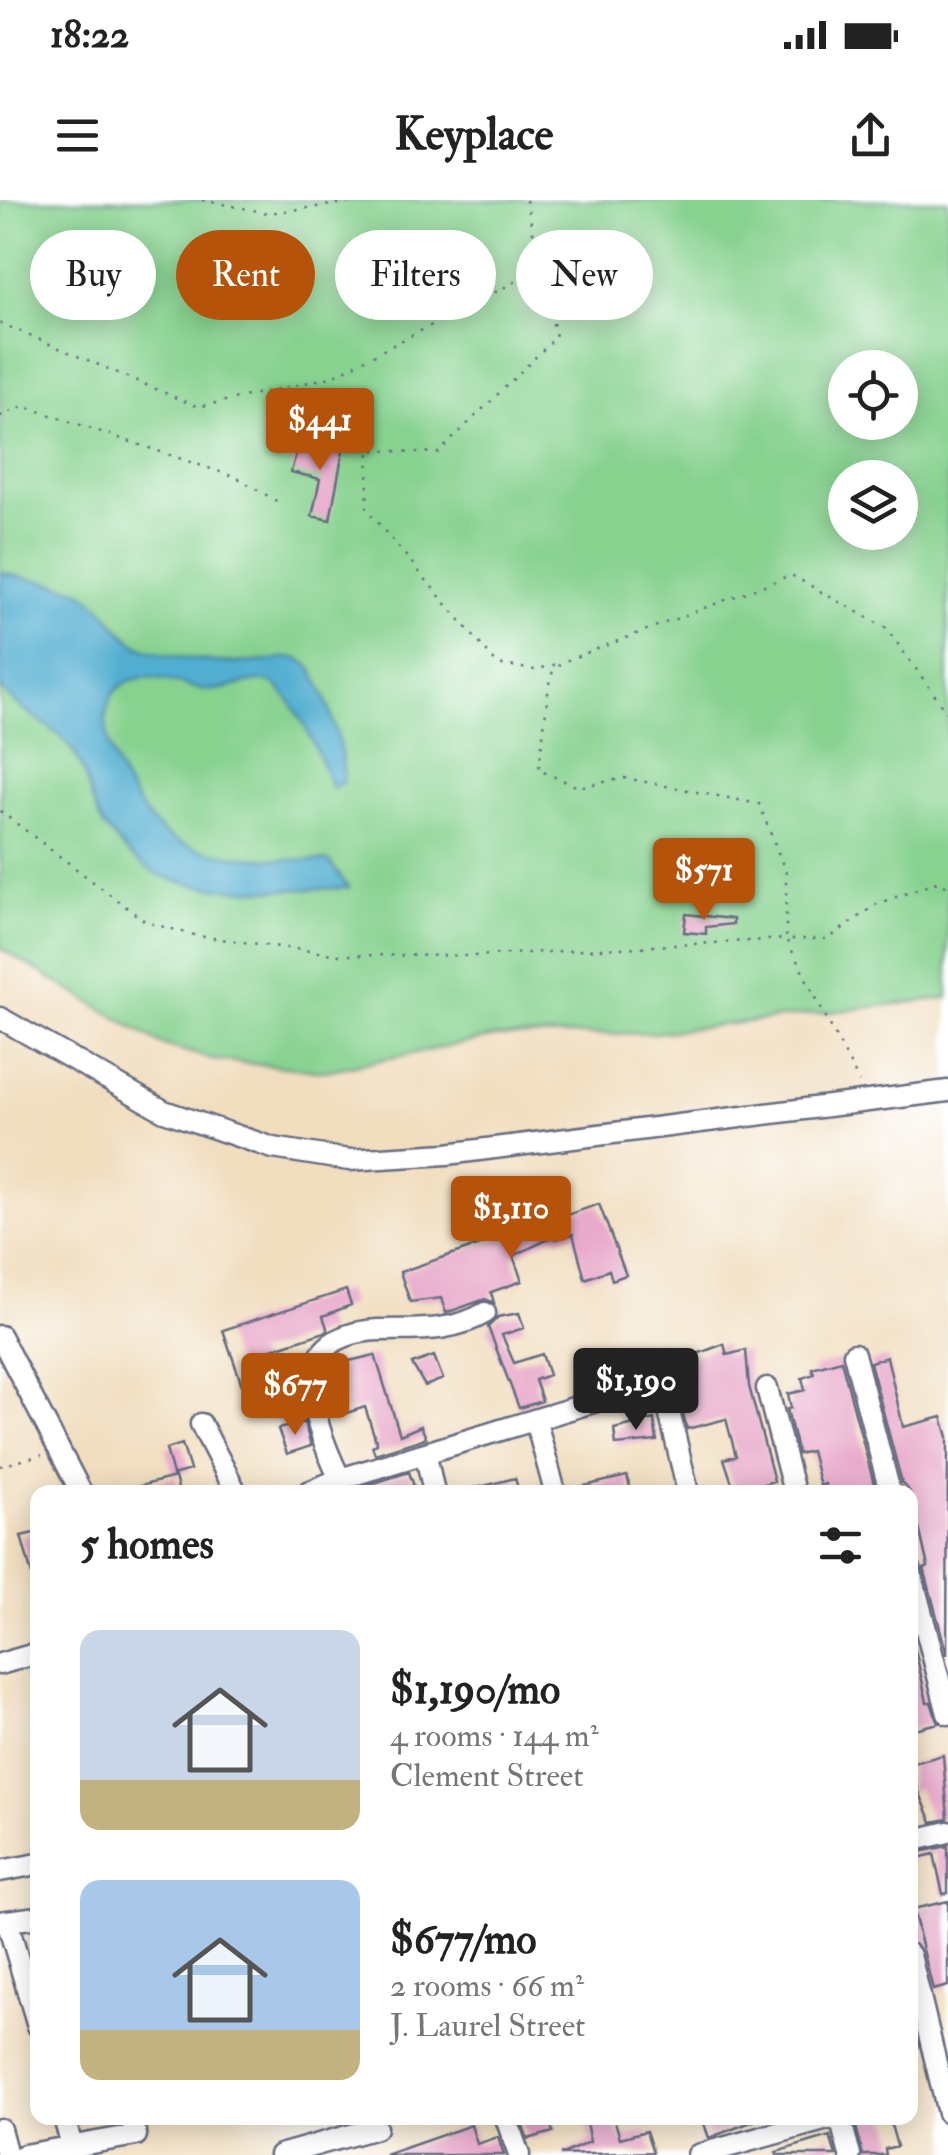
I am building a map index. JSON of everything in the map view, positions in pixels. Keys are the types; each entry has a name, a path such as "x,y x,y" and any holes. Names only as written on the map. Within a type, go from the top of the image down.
{"street":[{"path":"0,1018 164,1111 273,1148 348,1160 447,1154 948,1091"},
{"path":"340,1478 308,1385 312,1366 329,1346 373,1330 433,1330 470,1322 485,1313"},
{"path":"0,1336 77,1485"},
{"path":"854,1354 888,1485"},
{"path":"324,1485 662,1381 686,1485"},
{"path":"767,1388 792,1485"},
{"path":"536,1422 553,1485"},
{"path":"201,1424 232,1485"},
{"path":"426,1456 432,1485"},
{"path":"918,1600 948,1714"},
{"path":"0,1664 30,1661"},
{"path":"0,1677 30,1663"},
{"path":"918,1839 948,1832"},
{"path":"0,1871 30,1865"},
{"path":"30,1918 4,1921 30,2001"},
{"path":"918,1988 948,2114"},
{"path":"66,2125 72,2146"},
{"path":"24,2155 136,2135 132,2125"},
{"path":"280,2155 376,2128 375,2125"},
{"path":"508,2125 519,2155"},
{"path":"698,2155 806,2125"},
{"path":"842,2125 850,2155"},
{"path":"0,2129 7,2155"}],"path":[{"path":"202,200 268,213 370,200"},
{"path":"526,200 533,230"},
{"path":"0,323 198,407 331,377 516,282"},
{"path":"552,320 556,337 438,454 369,450 367,510 497,664 535,670 560,663 791,575 886,628 948,713"},
{"path":"0,416 24,406 238,478 283,506"},
{"path":"560,663 550,676 538,770 578,786 625,778 759,804 786,873 786,939 867,1100"},
{"path":"0,810 146,922 198,936 340,955 453,956 828,940 877,904 937,882 948,886"},
{"path":"0,1466 58,1450"}],"green space":[{"path":"0,200 948,200 948,998 653,1033 495,1037 325,1071 215,1060 161,1044 0,948"}],"water":[{"path":"0,572 82,592 130,640 152,651 223,662 290,657 303,661 326,698 337,737 343,782 332,788 295,710 276,686 266,681 214,690 150,677 132,680 114,693 106,712 107,735 126,785 156,826 171,838 226,854 329,861 349,888 208,887 157,874 125,850 100,820 74,752 0,686"}],"building":[{"path":"300,439 343,451 330,520 312,516 320,479 291,472"},
{"path":"686,914 733,919 733,924 706,927 706,934 684,932"},
{"path":"599,1204 626,1275 612,1280 609,1270 585,1279 573,1234 556,1239 555,1236 513,1256 522,1281 491,1292 494,1303 485,1299 446,1313 441,1298 410,1302 400,1272"},
{"path":"346,1290 351,1305 323,1316 328,1331 256,1354 263,1377 242,1385 223,1330"},
{"path":"519,1313 524,1328 502,1335 514,1363 542,1354 549,1375 535,1380 542,1401 519,1408 488,1327 498,1317"},
{"path":"724,1344 727,1355 746,1350 749,1386 774,1481 733,1485 724,1459 736,1456 726,1419 687,1429 673,1374 689,1369 686,1358"},
{"path":"375,1355 400,1435 421,1426 426,1438 375,1454 372,1446 377,1444 365,1407 347,1413 332,1365"},
{"path":"434,1356 443,1379 425,1386 412,1364"},
{"path":"887,1357 903,1427 942,1417 948,1437 947,1655 924,1568 928,1567 918,1525 918,1485 902,1483 870,1362"},
{"path":"841,1360 874,1485 820,1485 811,1451 798,1454 787,1409 791,1408 788,1394 805,1390 802,1378 814,1374 812,1368"},
{"path":"654,1419 657,1441 616,1445 614,1429"},
{"path":"304,1422 311,1446 287,1454 278,1429"},
{"path":"182,1444 190,1470 173,1475 166,1449"},
{"path":"409,1472 414,1485 368,1485"},
{"path":"627,1476 629,1485 589,1485"},
{"path":"175,1477 177,1485 144,1485"},
{"path":"515,1478 517,1485 488,1485"},
{"path":"30,1534 30,1568 21,1536"},
{"path":"918,1662 927,1702 931,1702 938,1723 918,1728"},
{"path":"943,1755 948,1819 932,1822 918,1789 918,1762"},
{"path":"948,1846 948,1893 943,1894 934,1854 918,1858 918,1852"},
{"path":"948,1901 948,1986 933,1990 918,1929 918,1908"},
{"path":"471,2125 477,2144 498,2137 504,2155 385,2155"},
{"path":"523,2125 550,2125 553,2132 528,2139"},
{"path":"586,2125 616,2125 620,2138 646,2131 653,2152 560,2155 590,2142"},
{"path":"704,2125 743,2125 709,2138"},
{"path":"856,2125 891,2125 897,2146 885,2149 886,2155 863,2155"},
{"path":"830,2136 836,2155 776,2152"}]}
